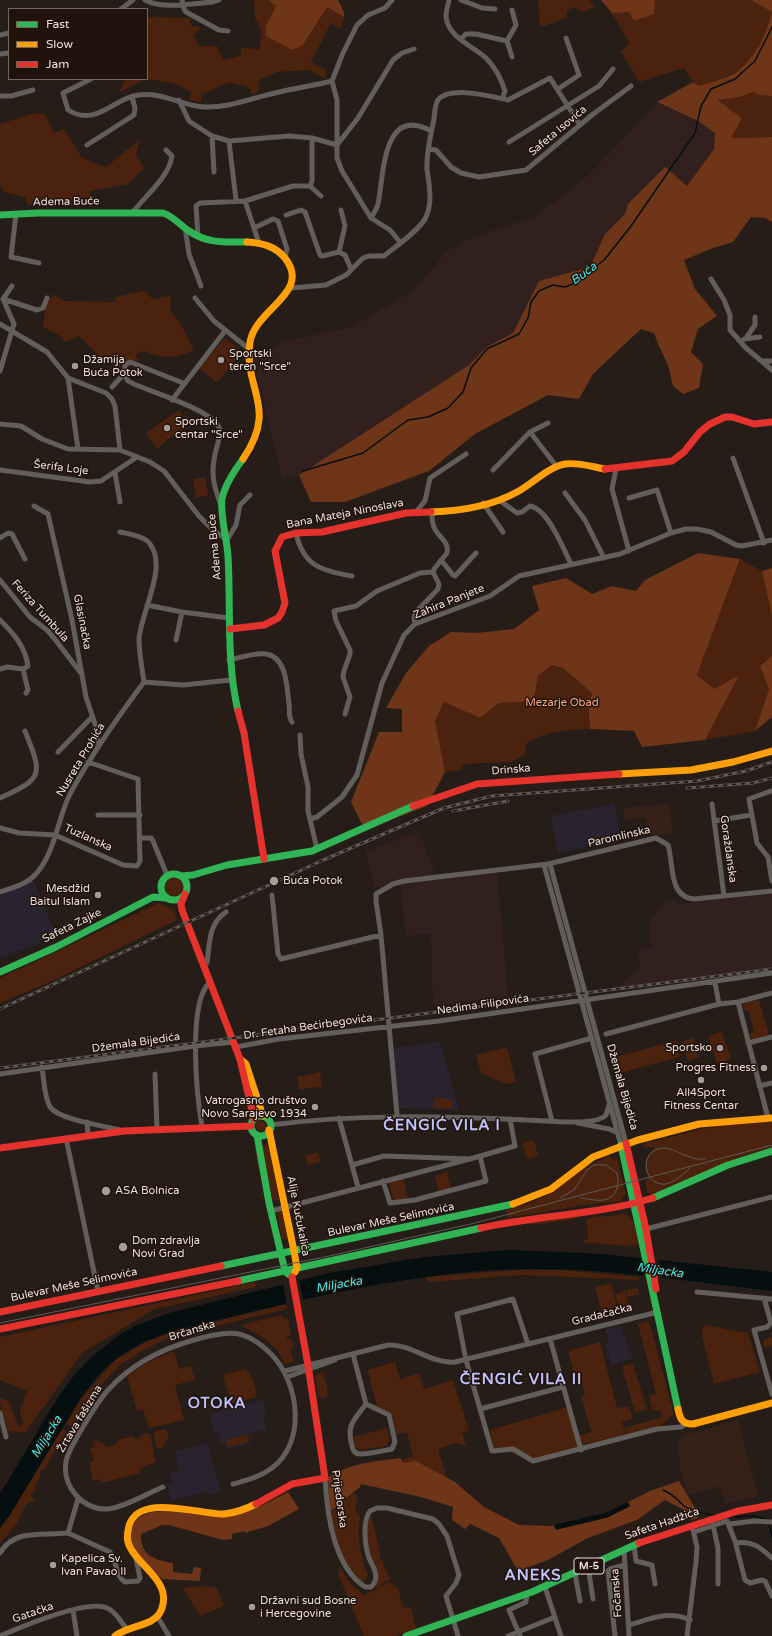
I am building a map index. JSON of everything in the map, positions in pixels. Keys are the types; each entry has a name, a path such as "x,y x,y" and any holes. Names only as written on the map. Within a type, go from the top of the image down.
{"main road":[{"name":"Adema Buće","path":"0,215 133,212 163,213 169,215 198,236 214,242 259,243 273,247 285,257"},
{"path":"285,257 293,275 291,288"},
{"name":"Adema Buće","path":"264,859 244,733 238,715 231,680 227,540 222,498 226,487 250,451 259,426 260,403 249,349 255,329 291,288"},
{"path":"612,469 630,465 672,461 684,452 705,428 725,417 732,417 754,424 772,422"},
{"name":"Bana Mateja Ninoslava","path":"230,629 265,626 279,618 284,611 285,603 275,551 282,537 296,533 322,532 381,518 415,513 453,510 499,500 517,492 557,467 571,464 612,469"},
{"name":"Drinska","path":"264,859 305,853 317,849 419,803 477,784 528,779 691,770 733,762 772,751"},
{"path":"184,894 178,899 153,897 163,878 167,875 174,873 181,876 193,875 227,865 264,859"},
{"path":"193,875 184,894 181,904 182,910 240,1059 253,1132 257,1135 271,1211 285,1271 292,1278"},
{"path":"181,876 187,886"},
{"path":"160,886 161,891 168,899 182,910"},
{"name":"Safeta Zajke","path":"0,972 56,947 153,897"},
{"path":"240,1059 246,1064 263,1116 268,1119 270,1128 265,1135 257,1135"},
{"path":"0,1148 124,1131 202,1127 252,1122 263,1116"},
{"name":"Bulevar Meše Selimovića","path":"0,1312 518,1203 544,1193 593,1157 623,1144 699,1124 770,1118"},
{"name":"Alije Kučukalića","path":"270,1128 297,1268 292,1278"},
{"name":"Džemala Bijedića","path":"623,1144 638,1203"},
{"path":"0,1329 285,1271 514,1220 638,1203 662,1196 728,1165 772,1151"},
{"path":"638,1203 646,1229 647,1251"},
{"path":"638,1203 680,1419 686,1424 693,1424 772,1403"},
{"name":"Prijedorska","path":"292,1278 308,1367 325,1478"},
{"path":"115,1636 149,1622 157,1616 163,1607 162,1587 136,1558 128,1543 128,1528 136,1515 144,1510 158,1507 206,1513 223,1514 235,1512 246,1509 298,1482 325,1478"},
{"name":"Safeta Hadžića","path":"407,1636 545,1587 634,1545 693,1528 745,1509 772,1505"}],"street":[{"path":"122,8 133,0"},
{"path":"145,0 163,4 182,2 213,2 219,0"},
{"path":"392,0 385,8 368,15 357,25 342,53 332,81 337,100 337,158 342,171 371,218 390,230 400,242"},
{"path":"449,0 446,16 451,28 461,40 485,58 495,70 505,91 503,97"},
{"path":"461,0 482,8 495,9"},
{"path":"182,2 186,12 219,30 228,31"},
{"path":"512,10 516,25 507,41 512,57"},
{"path":"461,40 466,34 476,34 507,41"},
{"path":"558,89 579,75 566,38"},
{"path":"337,145 358,118 393,60 402,52 414,49"},
{"path":"510,142 599,86 613,69"},
{"path":"291,288 326,285 338,280 369,256 384,256 415,231 426,217 431,192 427,168 431,131 437,103 442,96 459,93 484,94 511,99 550,78 580,125"},
{"path":"89,80 62,93 68,110 74,114 94,115 138,94 179,100 204,107 239,103 275,93 332,81"},
{"name":"Safeta Isovića","path":"429,149 436,150 451,167 461,173 479,177 508,174 526,170 580,125 631,86"},
{"path":"0,96 11,96 33,90"},
{"path":"87,145 134,115 135,108 132,97"},
{"path":"179,100 189,121 212,136 229,141 289,136 312,138 337,145"},
{"path":"371,218 378,206 385,157 391,142 399,129 412,124 422,126 431,131"},
{"path":"212,136 214,172"},
{"path":"310,186 312,181 312,138"},
{"path":"229,141 236,200"},
{"path":"133,212 170,164 172,156 166,150"},
{"path":"198,236 198,204 225,203 236,200 245,201 293,186 310,186 321,196"},
{"path":"245,201 259,243"},
{"path":"286,215 301,210 305,212 320,255 322,256 339,252 345,256 351,269"},
{"path":"339,252 345,226 341,210"},
{"path":"16,214 11,256 38,263"},
{"path":"254,228 276,220 287,249 285,257"},
{"path":"184,226 189,254 201,286"},
{"path":"711,279 724,300 730,315 730,330 772,370"},
{"path":"2,298 12,286"},
{"path":"2,298 37,310 43,308 47,298"},
{"path":"0,371 14,320 2,298"},
{"path":"195,298 203,309 225,330 249,349"},
{"path":"746,338 755,325 755,317"},
{"path":"0,324 47,352 68,378 106,393 112,399 115,406 120,450"},
{"path":"172,400 183,383 225,330"},
{"path":"739,339 760,337"},
{"path":"762,361 772,361"},
{"path":"183,383 130,362 125,365 124,378 132,384 205,414 218,425 220,431 214,460 213,478 223,511"},
{"path":"112,387 124,374"},
{"path":"68,378 78,449"},
{"path":"493,470 530,432 548,422"},
{"path":"0,424 21,426 54,444 68,448 120,450 150,462 164,471 199,516 212,529 227,540 236,525 240,505 250,494"},
{"path":"530,432 557,467"},
{"path":"415,513 425,500 430,478 466,454"},
{"name":"Šerifa Loje","path":"0,470 90,482 101,481 137,457"},
{"path":"733,458 764,543"},
{"path":"612,469 612,489 629,551"},
{"path":"115,473 120,502"},
{"path":"629,498 656,490 671,533"},
{"path":"566,493 585,520 604,558"},
{"path":"499,500 517,513 522,512 527,507 536,508 554,530 571,564"},
{"path":"483,503 503,532"},
{"name":"Glasinačka","path":"34,506 48,514 74,628 81,673 98,738 98,749"},
{"path":"345,714 350,697 343,676 350,650 336,620 334,611 356,606 377,591 420,573 432,572 447,553 448,548 435,530 432,522 432,512"},
{"name":"Zahira Panjete","path":"310,819 317,817 342,797 357,775 382,683 404,635 415,624 490,596 519,576 604,558 629,551 671,533 686,529 697,529 710,532 736,546 764,543 772,540"},
{"path":"120,532 147,540 155,553 157,566 139,639 144,682 183,685 231,680"},
{"path":"0,538 8,533 12,534 25,559"},
{"path":"296,533 302,551 316,566 326,571 352,576"},
{"path":"441,560 454,576 476,553"},
{"path":"415,624 414,617 416,612 438,589 439,584 432,572"},
{"name":"Feriza Tumbula","path":"1,582 30,618 47,630 81,673"},
{"path":"147,605 182,612 229,618"},
{"path":"176,640 182,612"},
{"path":"0,620 20,641 26,654 28,666 23,669 7,667 0,669"},
{"path":"230,660 256,654 267,654 275,658 283,669 288,692 289,717 292,722"},
{"path":"23,669 28,690 26,693"},
{"name":"Nusreta Prohića","path":"0,892 25,882 36,875 55,835 70,796 88,762 144,682"},
{"path":"58,752 92,717"},
{"path":"0,798 25,787 37,774 37,764 25,731"},
{"path":"300,735 301,754 308,787 310,819 317,849"},
{"name":"Tuzlanska","path":"0,828 19,833 55,835 123,865 133,867 140,864 138,779 88,762"},
{"path":"772,791 749,798 756,843 768,857 772,881"},
{"name":"Goraždanska","path":"712,804 724,896"},
{"path":"98,815 140,815"},
{"path":"714,821 751,815"},
{"path":"140,838 151,838 154,841 167,875"},
{"name":"Paromlinska","path":"389,1027 376,894 393,884 404,881 465,873 547,864 656,838 668,846 675,882 679,893 689,898 772,891"},
{"path":"547,864 583,1000"},
{"path":"272,895 278,954 281,959 381,936"},
{"path":"203,966 207,963 213,924 217,918 226,912"},
{"name":"Nedima Filipovića","path":"389,1027 772,973"},
{"path":"202,1127 199,1107 195,1046 201,1000 205,987 210,982"},
{"path":"716,982 719,1004"},
{"path":"606,1034 719,1004 738,1002 772,993"},
{"name":"Džemala Bijedića","path":"583,1000 623,1144"},
{"path":"738,1002 748,1044 770,1118"},
{"name":"Dr. Fetaha Bećirbegovića","path":"235,1045 389,1027 397,1116"},
{"path":"748,1044 772,1037"},
{"name":"Džemala Bijedića","path":"593,1038 608,1105 617,1132 623,1144"},
{"name":"Džemala Bijedića","path":"552,1121 535,1054 593,1038"},
{"name":"Džemala Bijedića","path":"0,1074 195,1046 235,1045"},
{"path":"42,1067 50,1107 55,1112 124,1131"},
{"path":"155,1074 157,1129"},
{"path":"760,1086 772,1083"},
{"name":"Džemala Bijedića","path":"270,1128 339,1118 397,1116 552,1121 602,1119 608,1113 608,1105"},
{"path":"339,1118 358,1187"},
{"path":"271,1211 358,1187 443,1167 515,1146 510,1119"},
{"name":"Džemala Bijedića","path":"572,1121 617,1132"},
{"path":"87,1122 88,1135"},
{"path":"66,1138 98,1291"},
{"path":"352,1165 384,1156 470,1159"},
{"path":"383,1181 390,1203 415,1200 486,1181 480,1156"},
{"path":"646,1229 772,1197"},
{"path":"697,1292 772,1299"},
{"path":"764,1298 771,1323 767,1327 754,1330 770,1376 772,1394"},
{"path":"528,1344 515,1300 511,1299 457,1314 466,1360 492,1451 513,1449 533,1461 581,1450 657,1429 681,1427 686,1424"},
{"name":"Gradačačka","path":"285,1371 308,1367 392,1344 408,1347 436,1360 449,1363 658,1312"},
{"name":"Brčanska","path":"158,1352 211,1335 237,1333 250,1337 261,1345 285,1371 295,1408 295,1422 292,1438 283,1456 273,1468 261,1476 233,1484"},
{"path":"550,1339 581,1450"},
{"name":"Žrtava fašizma","path":"78,1499 68,1480 66,1461 69,1453 107,1390 131,1369 158,1352"},
{"path":"354,1354 366,1404 350,1426 349,1434 352,1449 360,1454 392,1449 395,1442 390,1415 366,1404"},
{"name":"Gradačačka","path":"287,1377 308,1367"},
{"path":"480,1409 563,1387"},
{"path":"0,1413 6,1437"},
{"name":"Prijedorska","path":"325,1478 328,1513 336,1545 351,1573 365,1587 371,1587 376,1578 367,1550 365,1522 370,1511 377,1508 387,1508 433,1519 443,1527 448,1536 459,1575 456,1584 446,1596 453,1620"},
{"path":"68,1533 78,1499 91,1506 107,1509 163,1487"},
{"path":"687,1636 697,1547 693,1528 728,1521 730,1524 754,1521 772,1522"},
{"path":"730,1524 745,1580 750,1583 762,1580 765,1581 772,1596"},
{"path":"713,1525 718,1548 718,1584"},
{"path":"0,1553 4,1547 16,1537 68,1533 110,1552 114,1557 119,1576 125,1582 138,1581 140,1578 136,1558"},
{"path":"736,1543 742,1542 756,1545 772,1558"},
{"path":"634,1545 636,1561 652,1565 655,1584"},
{"name":"Fočanska","path":"624,1549 629,1636"},
{"path":"615,1636 608,1571 610,1569 625,1565"},
{"path":"588,1566 593,1599"},
{"path":"575,1573 580,1601"},
{"path":"545,1587 561,1636"},
{"path":"519,1634 509,1610 526,1602 527,1594"},
{"name":"Gatačka","path":"0,1636 73,1610 90,1606 102,1606 115,1613 128,1630"},
{"path":"73,1610 77,1636"},
{"path":"629,1625 667,1614 676,1615 690,1620"},
{"path":"157,1616 163,1622 169,1636"},
{"path":"508,1636 519,1634 555,1617"},
{"path":"453,1620 458,1636"}],"shaded area":[{"path":"268,0 338,0 344,12 344,17 327,7 303,45 292,50 266,36 265,27 276,6"},
{"path":"601,0 655,0 654,14 634,21 629,12 612,13"},
{"path":"752,0 772,0 772,12 753,1"},
{"path":"772,12 772,96 758,95 753,92 740,97 717,100 742,118 731,138 772,137 772,222 765,218 751,217 733,242 713,248 684,260 695,289 717,316 698,329 691,352 703,364 699,388 683,394 673,386 668,365 654,333 641,329 593,374 579,399 548,395 475,434 429,471 345,502 311,502 299,475 469,365 487,347 513,333 539,281 590,267 605,234 625,214 628,204 665,167 687,186 714,149 715,133 698,121 657,102 693,82 699,86 722,79 735,73 749,61 759,46"},
{"path":"657,103 698,121 715,133 714,149 687,186 666,168 628,204 625,214 605,234 590,267 539,281 513,333 487,347 469,365 299,475 282,479 253,356 287,341 352,327 413,291 447,251 470,238 536,216 588,176"},
{"path":"698,553 740,559 697,675 714,689 739,675 705,740 642,747 634,731 590,729 588,701 593,694 563,668 552,665 538,676 534,701 499,703 480,718 444,702 435,721 445,772 427,806 365,830 351,802 379,732 402,732 402,709 386,708 406,673 429,646 451,632 477,633 514,629 539,610 532,586 566,578 592,594 612,586 636,591 645,580"},
{"path":"772,568 772,616 762,571"},
{"path":"772,656 772,717 755,731 769,689 760,666"},
{"path":"614,804 621,839 558,853 551,816"},
{"path":"669,804 673,833 648,835 646,818 624,820 623,808"},
{"path":"419,832 436,876 497,872 508,996 433,1006 431,934 406,936 400,883 374,887 366,851"},
{"path":"33,880 56,936 0,958 0,893"},
{"path":"772,894 772,970 625,990 623,981 640,968 638,949 651,948 649,922 664,903 675,899 677,904"},
{"path":"440,1042 459,1110 398,1108 394,1048"},
{"path":"620,1326 633,1359 611,1365 605,1343 609,1342 605,1329"},
{"path":"263,1400 266,1413 263,1414 267,1429 248,1434 250,1443 228,1449 226,1443 221,1444 218,1433 215,1434 209,1414"},
{"path":"738,1420 758,1496 726,1504 720,1486 689,1495 681,1472 677,1441 682,1439 681,1436"},
{"path":"207,1443 221,1492 209,1495 208,1491 171,1501 167,1484 172,1482 169,1472 179,1469 175,1452"},
{"path":"400,1458 404,1463 416,1461 455,1482 484,1507 519,1525 553,1526 606,1513 650,1491 679,1481 695,1508 698,1518 691,1520 686,1511 665,1500 637,1520 588,1538 548,1560 518,1571 499,1538 470,1524 465,1529 452,1520 453,1507 421,1497 361,1484 360,1487 330,1512 328,1478 354,1466"},
{"path":"288,1492 299,1509 268,1526 245,1533 245,1531 232,1534 232,1539 223,1540 169,1525 162,1525 141,1534 143,1547 150,1556 173,1563 173,1572 192,1574 194,1567 201,1568 200,1581 162,1579 138,1554 131,1540 131,1532 134,1524 141,1517 151,1512 175,1512 213,1517 232,1516 257,1508"}],"green space":[{"path":"254,0 268,0 276,6 265,27 303,45 327,7 344,17 341,29 331,23 311,62 326,70 325,79 310,70 277,72 260,79 258,92 252,94 249,87 229,82 202,94 201,102 189,100 191,92 173,83 148,79 148,18 189,18 192,26 201,27 194,36 199,46 217,46 223,60 242,55 240,47 260,50 261,30 255,18"},
{"path":"538,0 589,0 596,8 581,12 577,7 567,10 566,18 541,27"},
{"path":"655,0 752,0 772,12 759,46 742,68 734,73 699,86 693,82 684,68 639,82 621,52 629,43 612,13 629,12 634,21 654,14"},
{"path":"125,80 144,80 118,93"},
{"path":"753,92 758,95 772,96 772,137 731,138 717,99 740,97"},
{"path":"44,113 54,133 64,129 82,158 106,167 140,139 136,155 144,168 128,184 90,191 92,205 28,205 25,197 4,192 0,184 0,124 31,114"},
{"path":"144,291 153,299 171,296 170,310 183,328 194,350 182,355 170,357 158,356 145,351 136,354 139,366 126,361 117,369 95,352 79,336 66,342 57,334 43,327 46,304 53,294 65,301 114,302 116,301 115,297"},
{"name":"Sportski teren \"Srce\"","path":"225,338 242,352 217,383 199,368"},
{"name":"Sportski centar \"Srce\"","path":"179,410 187,423 157,449 146,433"},
{"path":"205,477 208,495 196,498 193,479"},
{"path":"740,559 762,571 772,616 772,656 760,666 769,689 755,731 705,740 738,676 714,689 697,675"},
{"name":"Mezarje Obad","path":"552,665 563,668 593,694 588,701 590,729 565,731 541,736 526,744 525,755 511,762 464,764 461,770 445,772 435,721 444,702 480,718 499,703 534,701 538,676"},
{"path":"174,878 180,881 183,887 180,893 174,896 168,893 165,887 168,881"},
{"path":"159,903 174,910 177,920 50,982 0,1003 0,978"},
{"path":"759,1000 769,1035 753,1039 750,1037 750,1034 754,1031 748,1010 744,1010 742,1006 745,1003"},
{"name":"Sportsko","path":"722,1032 731,1059 717,1064 708,1036"},
{"path":"693,1038 699,1057 688,1061 682,1042"},
{"path":"675,1041 680,1057 616,1074 612,1058"},
{"path":"507,1047 516,1082 506,1084 481,1073 476,1055"},
{"path":"320,1072 322,1086 299,1090 297,1077"},
{"path":"434,1098 452,1099 452,1109 433,1108"},
{"path":"259,1121 263,1121 265,1122 265,1130 259,1131 256,1128 256,1124"},
{"path":"772,1122 772,1147 735,1159 652,1195 647,1192 645,1181 649,1178 645,1167 646,1159 654,1149 653,1147 644,1148 643,1144 714,1126"},
{"path":"534,1140 538,1156 527,1159 522,1143"},
{"path":"269,1144 279,1200 273,1201 261,1146"},
{"path":"256,1147 261,1187 255,1148"},
{"path":"318,1152 321,1162 308,1165 305,1156"},
{"path":"609,1155 611,1158 617,1159 626,1194 621,1199 623,1201 583,1205 508,1218 505,1210 530,1203 546,1196 590,1165"},
{"path":"447,1172 451,1189 439,1192 435,1176"},
{"path":"403,1177 408,1198 394,1201 388,1181"},
{"path":"283,1210 289,1239 282,1240 277,1213"},
{"path":"624,1214 628,1215 633,1222 638,1244 628,1246 581,1242 588,1238 586,1221 588,1218"},
{"path":"566,1216 578,1217 575,1219 533,1225 525,1222"},
{"path":"519,1270 560,1270 639,1277 639,1280 521,1275 428,1282 425,1277"},
{"path":"255,1282 256,1287 155,1309 82,1353 25,1433 8,1431 0,1398 9,1401 18,1426 23,1424 20,1410 27,1391 0,1380 0,1337"},
{"path":"611,1283 617,1309 602,1313 595,1287"},
{"path":"638,1288 639,1294 628,1297 626,1290"},
{"path":"625,1291 629,1306 619,1309 615,1294"},
{"path":"286,1304 287,1309 171,1337 149,1347 121,1364 86,1402 72,1428 66,1424 81,1399 115,1360 146,1342 170,1333"},
{"path":"282,1315 283,1319 288,1319 291,1335 287,1336 287,1339 292,1339 294,1348 290,1349 294,1362 285,1364 278,1351 267,1340 241,1325"},
{"path":"649,1321 674,1414 660,1426 626,1434 624,1428 662,1417 660,1410 653,1411 649,1396 656,1394 638,1324"},
{"path":"705,1325 748,1333 760,1372 714,1384 702,1336 702,1330"},
{"path":"772,1337 772,1346 765,1348 763,1340"},
{"path":"600,1342 617,1408 629,1406 633,1419 622,1422 625,1435 580,1445 577,1436 591,1432 581,1396 585,1395 579,1372 574,1373 568,1351"},
{"path":"174,1351 179,1369 191,1366 195,1380 175,1385 184,1420 149,1428 143,1409 137,1411 127,1376 148,1362"},
{"path":"395,1362 400,1379 419,1373 424,1389 453,1380 469,1431 462,1432 466,1446 456,1443 438,1449 447,1479 404,1463 404,1459 413,1457 407,1432 395,1435 392,1418 377,1408 368,1370"},
{"path":"633,1364 647,1410 635,1412 622,1366"},
{"path":"246,1369 253,1379 257,1397 231,1403 223,1375"},
{"path":"323,1372 323,1379 326,1379 328,1395 324,1399 318,1395 315,1376"},
{"path":"568,1407 579,1450 533,1459 494,1448 490,1430"},
{"path":"387,1428 390,1439 386,1446 362,1450 356,1448 353,1437"},
{"path":"62,1429 67,1432 44,1469 40,1471 40,1477 35,1487 36,1489 31,1495 35,1501 27,1503 16,1525 0,1543 0,1528"},
{"path":"166,1429 169,1438 162,1448 157,1448 153,1432"},
{"path":"147,1433 150,1434 156,1462 140,1468 141,1473 102,1483 100,1479 93,1481 89,1462 94,1461 90,1448 95,1447 93,1441 97,1440 108,1447 115,1445 118,1440 132,1436 136,1439"},
{"path":"247,1434 249,1442 228,1447 226,1440"},
{"path":"353,1494 358,1496 355,1510 360,1516 360,1546 368,1574 364,1582 361,1582 344,1563 335,1540 329,1514"},
{"path":"371,1514 381,1557 378,1562 374,1563 369,1553 367,1539 368,1525"},
{"path":"381,1559 390,1579 376,1588 374,1564 378,1563"},
{"path":"339,1566 350,1583 364,1595 390,1582 398,1588 403,1607 411,1608 416,1628 396,1636 364,1636 339,1576"},
{"path":"199,1586 216,1587 224,1606 200,1616 183,1588"}],"water":[{"name":"Miljacka","path":"509,1250 602,1254 772,1272 772,1291 620,1273 558,1269 482,1271 392,1282 348,1290 170,1332 129,1350 109,1365 99,1375 80,1399 10,1515 0,1528 0,1494 57,1399 73,1377 89,1359 119,1335 135,1326 169,1313 329,1273 424,1257"}],"pier":[{"path":"641,1257 659,1259 663,1281 644,1279"},
{"path":"299,1279 303,1301 287,1305 283,1283"}],"waterway":[{"name":"Buća","path":"303,471 363,453 408,420 428,417 448,408 463,392 471,368 487,349 519,334 528,318 531,302 539,291 553,285 565,287 577,282 605,259 631,226 695,133 701,106 711,89 735,79 755,61 772,27"},
{"path":"663,1490 687,1508 713,1515"},
{"path":"557,1527 607,1515 627,1505"},
{"path":"730,1517 756,1516 767,1520"},
{"path":"769,1523 772,1537"}],"tram line":[{"path":"0,1323 329,1256 475,1223 772,1145"},
{"path":"690,1168 673,1182 660,1184 655,1182 648,1174 646,1163 651,1153 657,1149 663,1148 670,1149 697,1159 705,1159"},
{"path":"560,1198 574,1190 588,1169 594,1165 606,1165 616,1172 618,1185 612,1196 604,1200 581,1198"}],"railway":[{"path":"0,1009 321,861 444,808 492,796 697,781 746,771 772,762"},
{"path":"687,788 753,783 772,778"},
{"path":"453,811 508,801"},
{"path":"0,1068 772,969"}],"traffic: fast":[{"path":"0,215 38,213 163,213 173,218 189,231 203,238 217,241 247,242"},
{"path":"238,711 234,692 230,653 229,575 222,499 223,493 233,473 243,459"},
{"path":"181,876 193,875 227,865 312,851 413,806"},
{"path":"174,874 183,878 187,887 183,896 174,900 165,896 161,887 165,878 174,874"},
{"path":"0,972 56,947 153,897 166,898"},
{"path":"261,1116 268,1119 271,1126 268,1133 261,1136 254,1133 251,1126 254,1119 261,1116"},
{"path":"257,1135 269,1203 285,1271 288,1274"},
{"path":"621,1145 678,1409"},
{"path":"653,1198 728,1165 772,1151"},
{"path":"221,1266 513,1204"},
{"path":"238,1281 481,1228"},
{"path":"406,1636 532,1592 639,1543"}],"traffic: slow":[{"path":"243,459 253,441 258,425 259,411 249,359 250,342 254,330 287,291 292,281 291,270 285,258 281,254 268,246 247,242"},
{"path":"431,512 464,509 497,501 523,489 546,472 565,464 580,464 605,469"},
{"path":"619,774 691,770 733,762 772,751"},
{"path":"240,1059 246,1064 263,1116"},
{"path":"513,1204 551,1189 593,1157 638,1140 699,1124 772,1118"},
{"path":"269,1130 294,1251 297,1268 295,1272"},
{"path":"678,1409 682,1420 686,1423 693,1424 772,1403"},
{"path":"115,1636 146,1623 158,1616 161,1612 163,1604 162,1588 158,1581 135,1556 128,1543 127,1535 129,1526 135,1516 145,1510 157,1508 186,1509 224,1514 232,1513 256,1504"}],"traffic: jam":[{"path":"605,469 672,461 684,452 700,432 710,424 725,417 732,417 754,424 772,422"},
{"path":"230,629 264,625 278,618 282,612 285,603 275,551 282,537 296,533 322,532 406,513 431,512"},
{"path":"238,711 244,733 264,859"},
{"path":"413,806 477,784 619,774"},
{"path":"185,894 181,904 182,910 240,1059 254,1119"},
{"path":"0,1148 124,1131 251,1126"},
{"path":"626,1143 646,1229 656,1289"},
{"path":"481,1228 524,1220 589,1212 632,1204 653,1198"},
{"path":"0,1312 221,1266"},
{"path":"256,1504 292,1484 325,1478 308,1365 292,1277"},
{"path":"0,1329 238,1281"},
{"path":"639,1543 738,1511 772,1505"}],"place":[{"name":"Sportski teren \"Srce\"","path":"221,360"},
{"name":"Džamija Buća Potok","path":"75,366"},
{"name":"Sportski centar \"Srce\"","path":"167,428"},
{"name":"Buća Potok","path":"274,881"},
{"name":"Mesdžid Baitul Islam","path":"98,895"},
{"name":"Sportsko","path":"720,1048"},
{"name":"Progres Fitness","path":"764,1068"},
{"name":"All4Sport Fitness Centar","path":"701,1080"},
{"name":"Vatrogasno društvo Novo Sarajevo 1934","path":"315,1107"},
{"name":"ASA Bolnica","path":"106,1191"},
{"name":"Dom zdravlja Novi Grad","path":"123,1247"},
{"name":"Kapelica Sv. Ivan Pavao II","path":"53,1565"},
{"name":"Državni sud Bosne i Hercegovine","path":"252,1607"}],"district":[{"name":"ČENGIĆ VILA I","path":"442,1126"},
{"name":"ČENGIĆ VILA II","path":"521,1380"},
{"name":"OTOKA","path":"217,1404"},
{"name":"ANEKS","path":"533,1576"}]}
